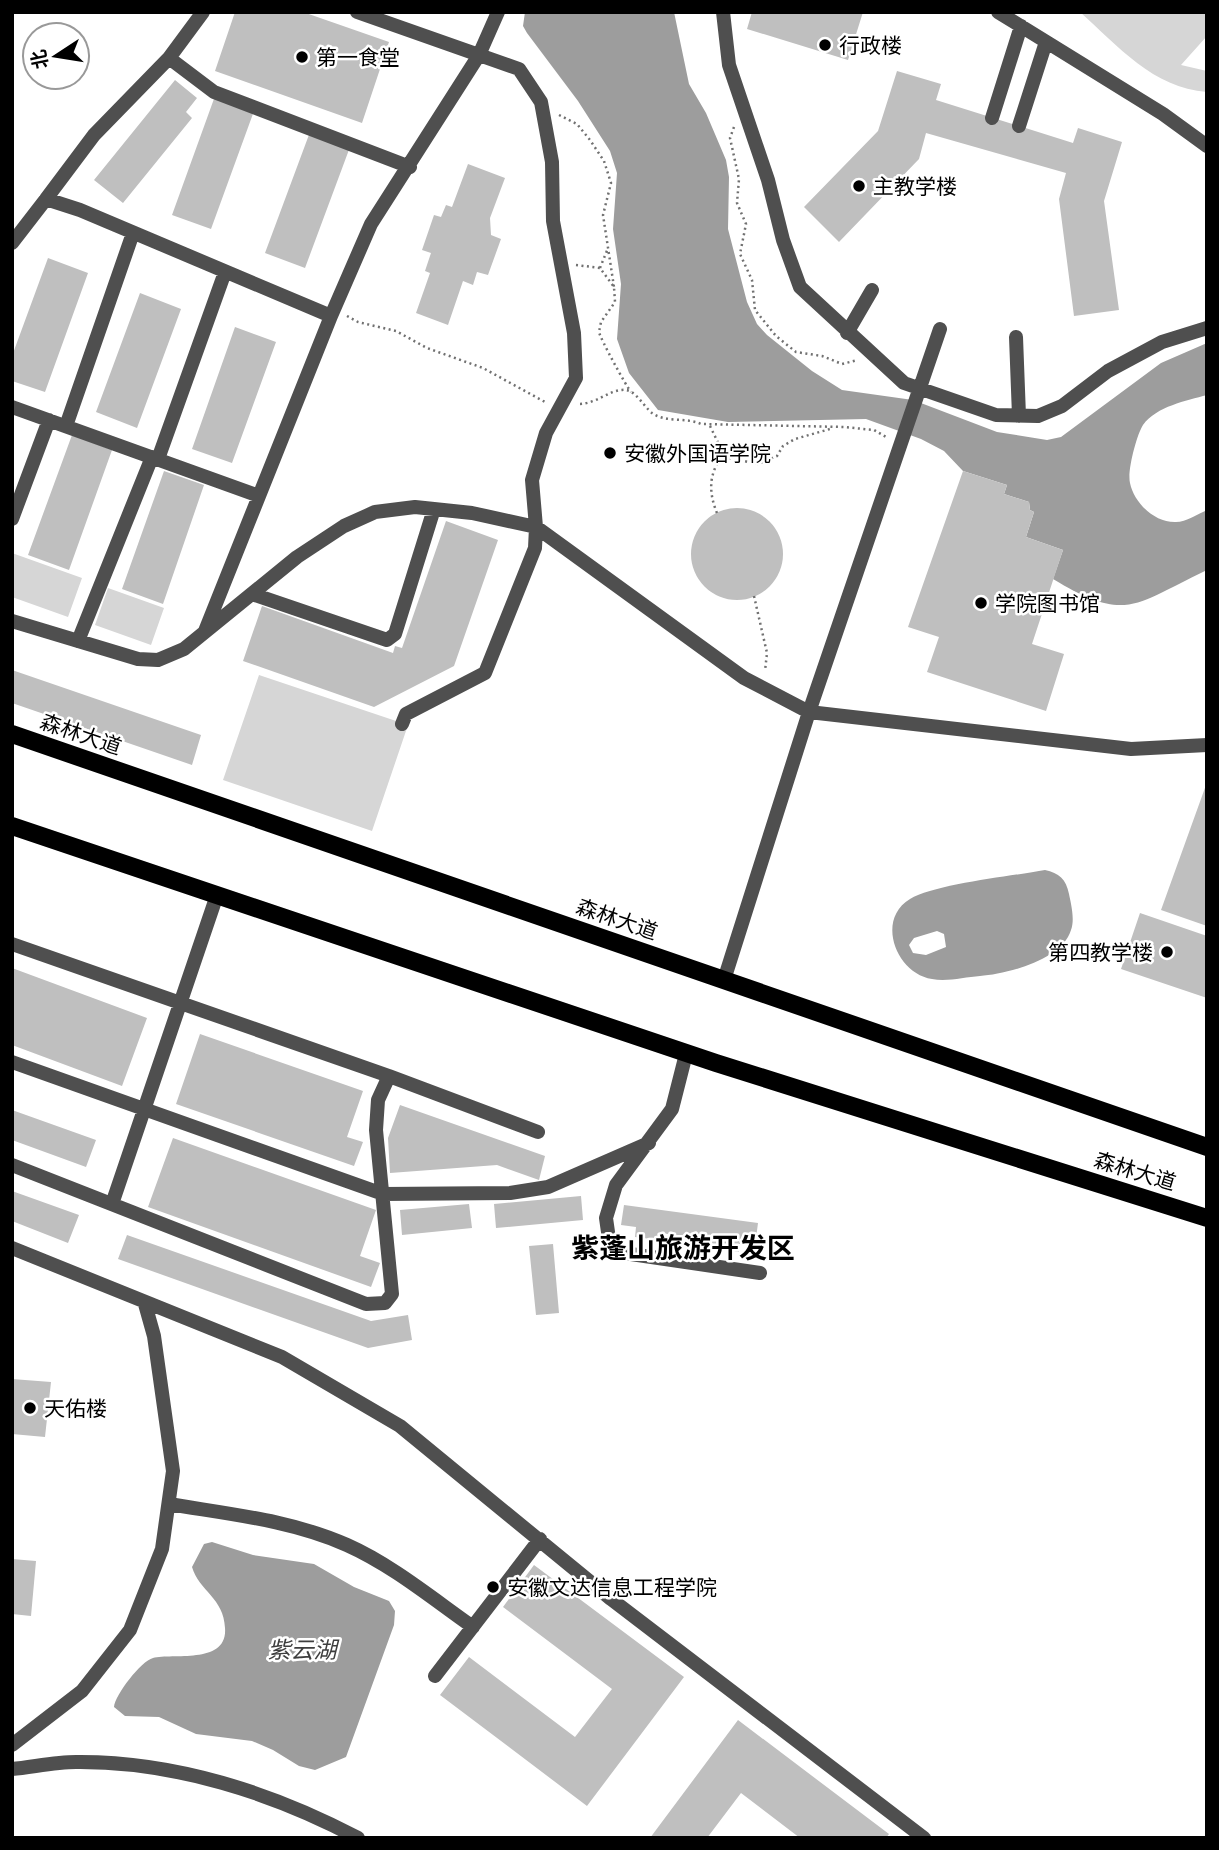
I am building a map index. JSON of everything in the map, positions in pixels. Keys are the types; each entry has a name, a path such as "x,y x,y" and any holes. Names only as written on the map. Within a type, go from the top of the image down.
{"main road":[{"name":"森林大道","path":"12,734 1207,1147"},
{"name":"森林大道","path":"12,826 686,1054 1207,1218"}],"street":[{"path":"12,243 94,135 169,58 202,12"},
{"path":"357,12 519,69 541,102 552,162 553,221 573,333 576,378 546,433 532,480 537,527 535,548 485,673 406,714 402,724"},
{"path":"204,632 332,313 371,224 410,167 479,55 498,12"},
{"path":"723,12 729,65 768,180 783,240 800,287 904,383 919,392 996,415 1038,416 1062,407 1119,366 1162,342 1207,328"},
{"path":"998,12 1163,114 1207,146"},
{"path":"992,118 1021,26"},
{"path":"1019,127 1046,42"},
{"path":"169,58 214,92 410,167"},
{"path":"46,199 332,313"},
{"path":"66,426 133,233"},
{"path":"78,641 155,458 225,272"},
{"path":"847,333 872,290"},
{"path":"724,980 809,712 940,329"},
{"path":"1016,337 1019,416"},
{"path":"12,407 259,496"},
{"path":"12,519 48,420"},
{"path":"12,621 138,659 159,660 184,649 298,557 344,526 375,512 415,507 472,513 537,527 744,678 809,712 1131,749 1207,745"},
{"path":"252,594 387,640 395,634 434,509"},
{"path":"112,1204 217,895"},
{"path":"12,944 389,1076 538,1132"},
{"path":"686,1054 672,1109 616,1185 606,1218 609,1238 624,1253 760,1273"},
{"path":"12,1062 383,1194 510,1193 548,1187 649,1143"},
{"path":"12,1165 366,1304 385,1303 392,1294 376,1130 378,1100 389,1076"},
{"path":"12,1248 145,1304 282,1357 400,1426 611,1599 924,1838"},
{"path":"12,1745 82,1691 130,1630 162,1549 173,1471 154,1336 145,1304"},
{"path":"169,1504 267,1520 347,1545 417,1587 473,1628"},
{"path":"435,1676 540,1539"},
{"path":"12,1769 76,1762 181,1771 310,1813 358,1838"},
{"path":"898,1838 908,1825"}],"path":[{"path":"541,102 577,124 604,161 611,183 611,192 603,206 615,302 601,322 599,332 616,361 622,381 654,414 691,419 710,426 874,430 901,446"},
{"path":"745,112 737,121 730,138 739,179 737,203 746,224 740,254 752,280 755,310 776,336 796,352 822,356 842,364 853,362 870,353"},
{"path":"600,268 608,247"},
{"path":"562,269 581,264 600,268 614,286"},
{"path":"332,313 396,331 427,348 493,372 562,407 593,402 622,390 631,391"},
{"path":"710,426 723,455 758,464 777,456 783,446 795,439 837,428"},
{"path":"717,513 710,483 715,465 723,455"},
{"path":"754,596 766,653 764,688"}],"shaded area":[{"path":"1080,12 1207,12 1207,36 1181,65 1207,71 1207,92 1170,83 1153,74"},
{"path":"12,553 82,578 68,617 12,597"},
{"path":"108,588 164,608 151,645 95,625"},
{"path":"259,675 408,725 372,831 223,780"}],"water":[{"path":"525,12 674,12 689,84 706,113 726,160 729,177 728,229 747,302 757,324 767,335 812,371 842,390 913,400 997,432 1047,440 1061,437 1161,363 1207,343 1207,395 1172,405 1156,413 1143,425 1129,477 1136,498 1147,510 1161,519 1180,522 1207,510 1207,570 1146,600 1115,605 1098,601 1053,579 1063,550 1026,537 1034,512 1030,510 1029,502 1004,494 1007,485 963,471 944,451 921,439 866,419 728,422 658,410 629,373 617,339 621,284 613,229 617,173 610,151 578,101 527,33 523,26"},
{"path":"1045,870 1061,877 1068,889 1072,907 1071,930 1066,941 1057,950 1032,964 1004,972 944,980 920,975 900,957 892,932 894,920 899,908 910,899 955,885","holes":["937,931 944,934 946,947 926,955 913,953 909,945 914,938"]},
{"name":"紫云湖","path":"212,1542 253,1555 314,1564 354,1587 389,1601 395,1611 394,1625 346,1757 315,1770 299,1766 252,1741 196,1734 159,1717 125,1716 114,1707 124,1687 148,1660 198,1655 218,1648 224,1640 224,1618 192,1567 204,1544"}],"building":[{"name":"第一食堂","path":"235,12 303,12 389,42 362,123 215,71"},
{"name":"行政楼","path":"752,12 863,12 848,60 747,29"},
{"name":"主教学楼","path":"897,71 941,84 936,100 1073,143 1078,128 1122,142 1104,201 1119,310 1074,316 1059,199 1066,173 926,133 919,159 839,242 804,207 878,131"},
{"path":"175,80 197,98 186,112 192,118 123,203 94,180"},
{"path":"215,96 254,111 211,229 172,215"},
{"path":"310,132 350,147 305,268 265,253"},
{"path":"468,164 505,178 490,218 491,235 501,239 488,275 477,272 473,285 463,281 448,325 416,313 430,273 425,271 431,253 422,250 434,215 441,217 446,205 452,207"},
{"path":"48,258 88,273 45,392 12,381 12,356"},
{"path":"140,293 181,309 137,428 96,412"},
{"path":"235,327 276,342 232,463 192,449"},
{"path":"72,435 112,450 69,570 28,555"},
{"path":"164,471 204,485 163,604 122,589"},
{"name":"学院图书馆","path":"963,471 1007,485 1004,494 1029,502 1030,510 1034,512 1026,537 1063,550 1032,644 1064,654 1046,711 927,672 939,637 908,627"},
{"path":"737,508 754,512 769,522 779,537 783,554 779,571 769,586 754,596 737,600 720,596 705,586 695,571 691,554 695,537 705,522 720,512"},
{"path":"446,521 498,540 454,666 374,707 243,661 262,606 393,653 395,646 402,648"},
{"path":"12,670 201,735 192,765 12,703"},
{"path":"1207,785 1207,926 1161,910"},
{"name":"第四教学楼","path":"1140,913 1207,936 1207,998 1121,969"},
{"path":"12,968 147,1018 122,1086 12,1045"},
{"path":"200,1034 363,1091 347,1137 363,1142 354,1166 176,1104"},
{"path":"400,1105 545,1156 539,1180 497,1165 390,1173 388,1138"},
{"path":"12,1110 96,1140 86,1167 12,1140"},
{"path":"173,1138 376,1210 360,1256 380,1263 371,1287 148,1207"},
{"path":"12,1191 79,1215 68,1243 12,1221"},
{"path":"581,1196 583,1220 496,1228 494,1204"},
{"path":"469,1204 472,1228 402,1235 400,1210"},
{"path":"624,1205 758,1223 755,1246 739,1244 739,1252 710,1248 711,1240 661,1233 660,1240 635,1237 636,1227 621,1225"},
{"path":"127,1235 371,1321 408,1315 412,1340 368,1348 118,1259"},
{"path":"553,1244 559,1313 536,1315 529,1246"},
{"name":"天佑楼","path":"12,1379 51,1382 45,1437 12,1434"},
{"path":"12,1559 36,1561 31,1616 12,1614"},
{"path":"534,1565 684,1677 587,1806 440,1695 469,1657 575,1737 612,1689 503,1607"},
{"path":"738,1720 889,1834 886,1838 800,1838 741,1793 707,1838 650,1838"}],"place":[{"name":"行政楼","path":"825,45"},
{"name":"第一食堂","path":"302,57"},
{"name":"主教学楼","path":"859,186"},
{"name":"安徽外国语学院","path":"610,453"},
{"name":"学院图书馆","path":"981,603"},
{"name":"第四教学楼","path":"1167,952"},
{"name":"天佑楼","path":"30,1408"},
{"name":"安徽文达信息工程学院","path":"493,1587"}],"district":[{"name":"紫蓬山旅游开发区","path":"683,1248"}]}
